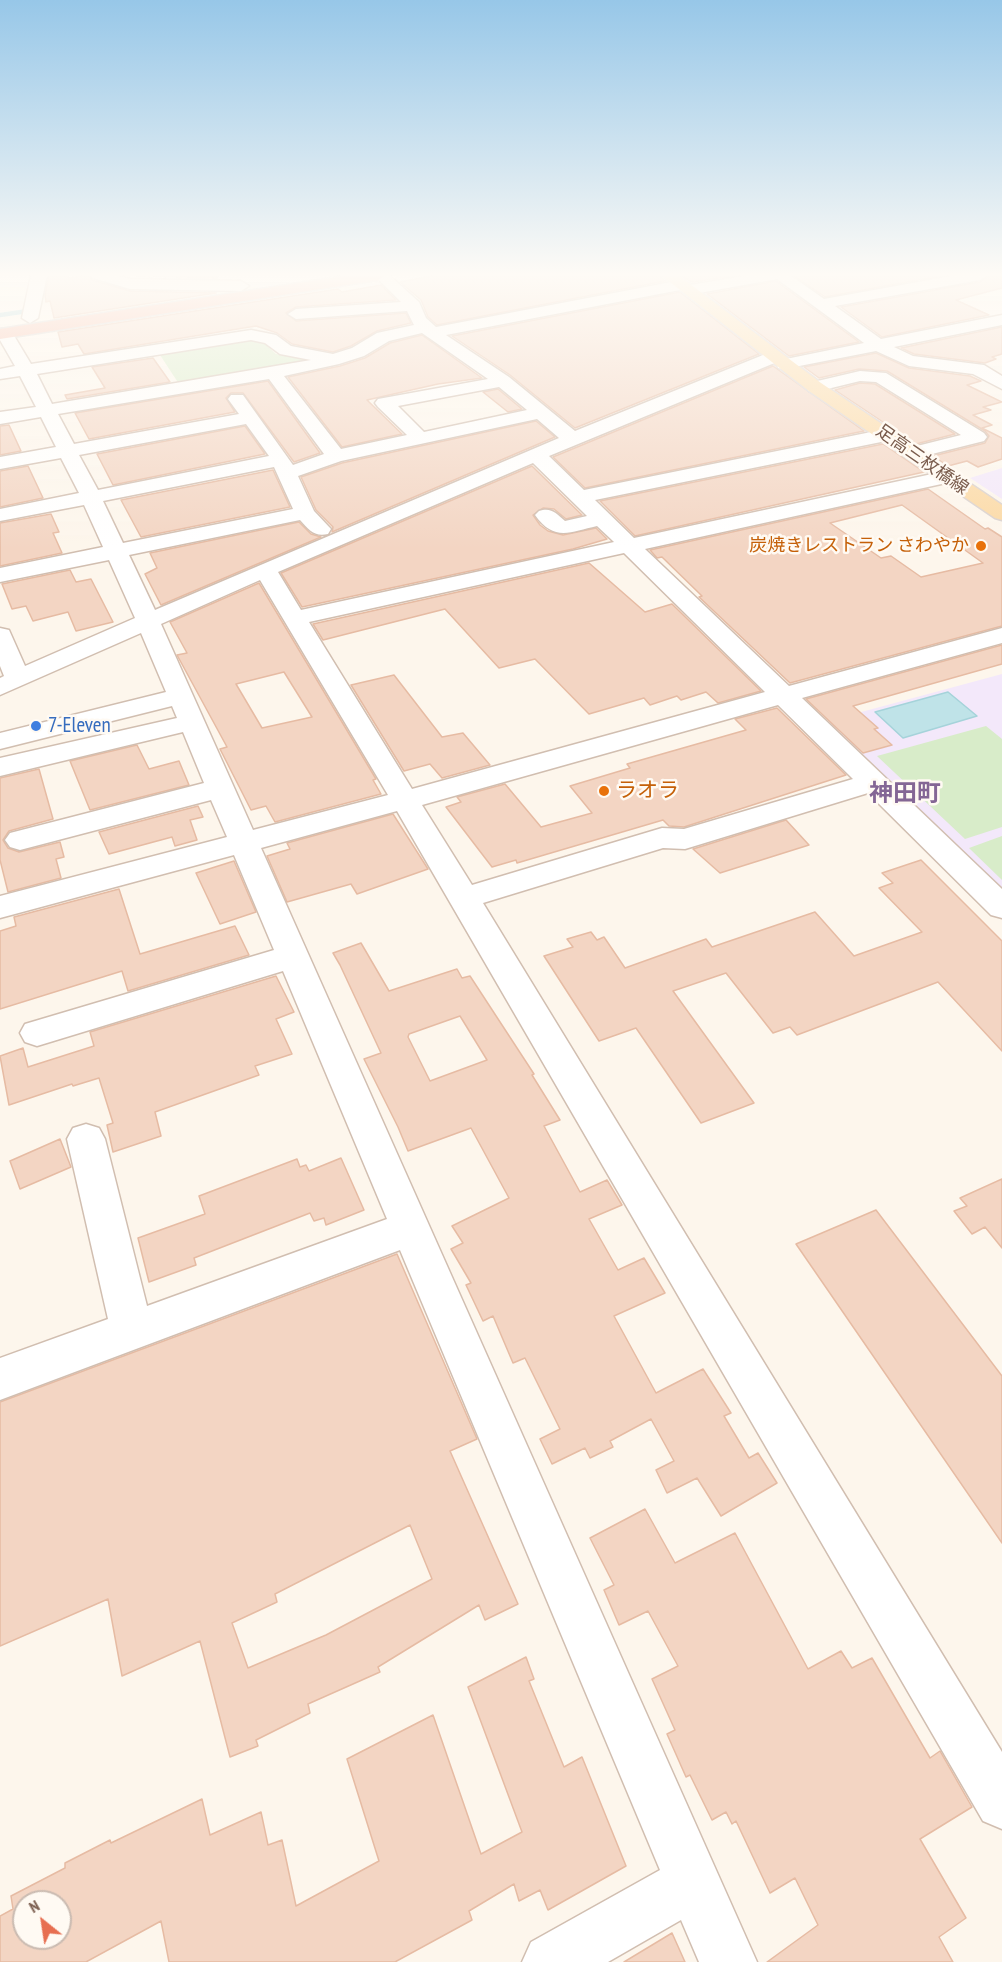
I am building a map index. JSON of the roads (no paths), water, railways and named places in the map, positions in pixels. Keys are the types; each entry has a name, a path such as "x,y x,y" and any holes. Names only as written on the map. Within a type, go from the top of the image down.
{"main road":[{"name":"足高三枚橋線","path":"787,367 1002,514"}],"street":[{"path":"24,367 91,498 148,621 728,1962"},
{"path":"0,374 48,367"},
{"path":"0,418 303,367"},
{"path":"482,367 503,381 571,438"},
{"path":"1,639 9,683 265,569 571,438 764,367"},
{"path":"954,367 978,369 1002,384"},
{"path":"273,373 336,456"},
{"path":"815,387 860,376 880,377 977,437 912,453"},
{"path":"224,380 284,467 305,513 332,541"},
{"path":"419,437 384,404 503,381"},
{"path":"0,515 284,467 541,413"},
{"path":"0,463 250,418"},
{"path":"579,497 886,435"},
{"path":"535,454 1002,907"},
{"path":"295,618 946,477"},
{"path":"0,575 305,513"},
{"path":"546,515 561,528 602,519"},
{"path":"265,569 464,898 1002,1802"},
{"path":"0,907 405,800 1002,635"},
{"path":"0,754 186,709"},
{"path":"464,898 662,838 686,839 873,782"},
{"path":"21,840 221,788"},
{"path":"37,1033 294,956"},
{"path":"86,1138 132,1331"},
{"path":"0,1379 412,1228"},
{"path":"551,1962 694,1882"}],"water":[{"path":"948,692 977,716 903,738 875,712"}],"place":[{"name":"炭焼きレストラン さわやか","path":"981,546"},
{"name":"7-Eleven","path":"36,726"},
{"name":"ラオラ","path":"604,791"}],"district":[{"name":"神田町","path":"905,794"}]}
